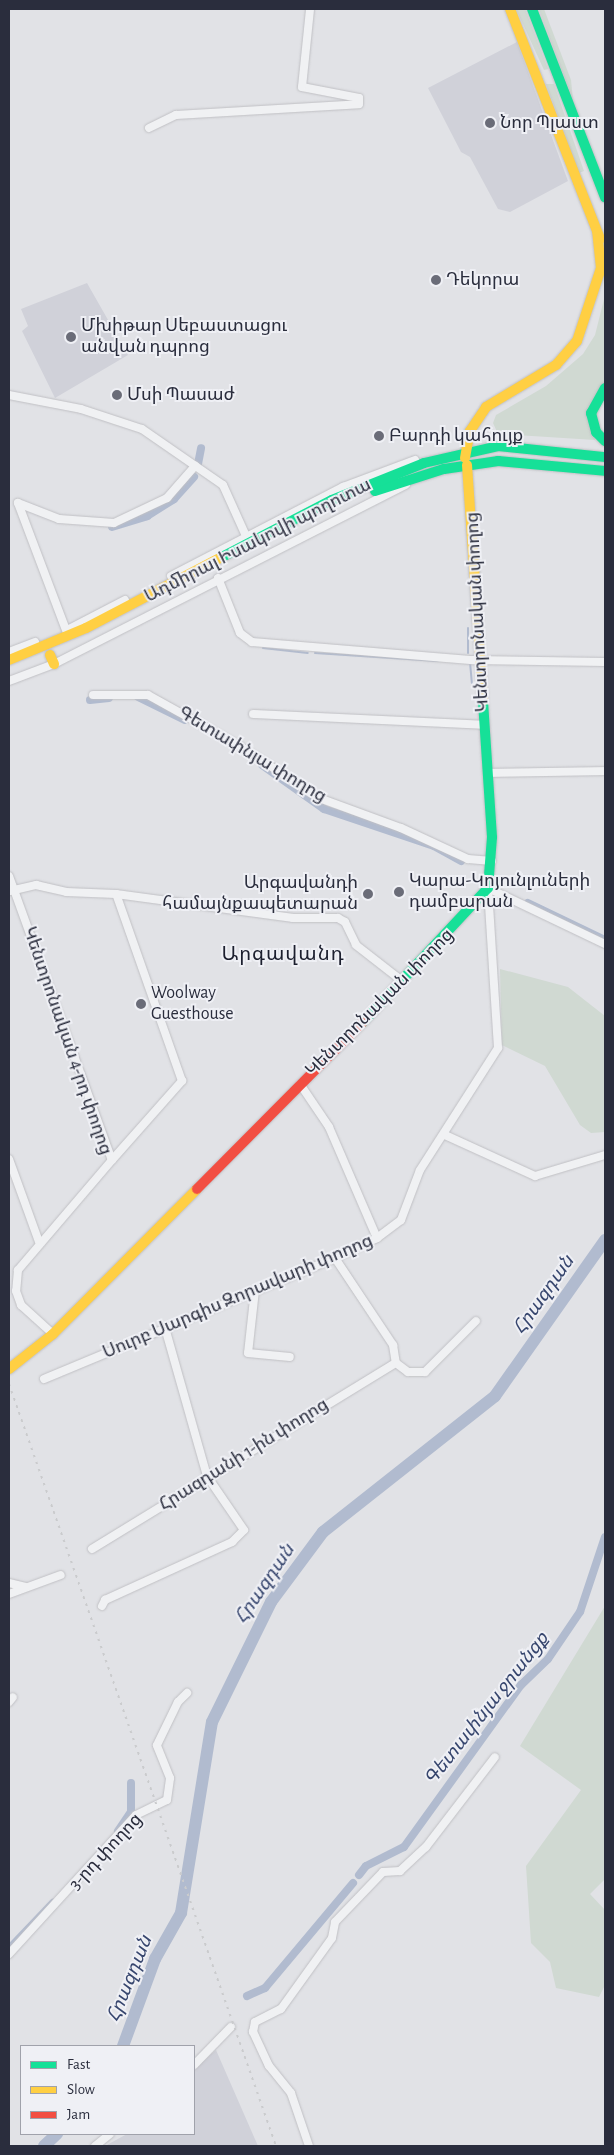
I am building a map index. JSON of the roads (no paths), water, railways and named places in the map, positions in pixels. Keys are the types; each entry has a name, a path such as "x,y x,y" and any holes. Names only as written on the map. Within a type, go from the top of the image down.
{"main road":[{"path":"510,9 605,254"},
{"path":"532,9 604,192"},
{"path":"525,44 543,77 557,72"},
{"path":"464,451 470,431 486,407 556,365 577,341 601,268 597,232"},
{"path":"605,388 591,413 596,432 605,441"},
{"name":"Ադմիրալ Իսակովի պողոտա","path":"9,660 332,500 442,458 464,451 522,447 605,457"},
{"name":"Կենտրոնական փողոց","path":"9,1369 53,1334 402,981 488,888 492,861 488,773 467,465 464,451"},
{"name":"Ադմիրալ Իսակովի պողոտա","path":"9,670 52,659 341,506 416,478 467,465 542,462 605,471"}],"street":[{"path":"149,128 176,115 359,104 359,98 302,87 310,9"},
{"path":"9,395 81,409 142,429 222,485 246,536"},
{"path":"9,652 66,630 142,595 246,536 343,487 422,457 442,458"},
{"path":"66,630 18,503 59,519 114,523 166,498 195,466"},
{"path":"9,681 416,478"},
{"path":"218,578 240,633 252,642 313,650 479,660 605,662"},
{"name":"Գետափնյա փողոց","path":"93,695 148,695 240,746 319,798 401,828 468,859 492,861"},
{"path":"253,714 484,725"},
{"path":"488,773 605,771"},
{"name":"Կենտրոնական 4-րդ փողոց","path":"9,876 11,891 112,1160 39,1242 18,1270 16,1291 22,1305 53,1334"},
{"path":"11,891 36,885 66,892 116,894 293,918 338,918 356,946 402,981"},
{"path":"488,888 605,944"},
{"name":"Սուրբ Սարգիս Զորավարի փողոց","path":"44,1380 335,1258 377,1238 402,1220 420,1170 445,1135 498,1048 488,888"},
{"path":"112,1160 182,1080 116,894"},
{"path":"300,1084 329,1127 377,1238"},
{"path":"445,1135 535,1176 605,1155"},
{"path":"9,1159 39,1242"},
{"path":"335,1258 393,1345 396,1362 413,1374 426,1372 476,1321"},
{"path":"255,1290 247,1351 290,1357"},
{"path":"102,1606 105,1600 232,1542 244,1530 207,1476 165,1328"},
{"name":"Հրազդանի 1-ին փողոց","path":"92,1549 207,1476 396,1362"},
{"path":"9,1594 61,1575"},
{"path":"9,1583 26,1587"},
{"name":"3-րդ փողոց","path":"9,1954 136,1815 167,1800 170,1778 158,1745 178,1702 187,1693"},
{"path":"309,2146 291,2093 269,2066 253,2032 255,2022 281,2009 332,1938 335,1922 383,1872 400,1871 426,1848 495,1757"},
{"path":"195,2065 231,2027"},
{"path":"95,2146 109,2135"}],"waterway":[{"path":"198,464 201,448"},
{"path":"112,527 147,516 174,499 194,477"},
{"path":"468,628 468,653"},
{"path":"263,648 308,653"},
{"path":"315,653 438,661"},
{"path":"470,662 472,683"},
{"path":"138,697 185,720"},
{"path":"90,700 109,698"},
{"path":"262,765 324,809 434,846 461,861"},
{"path":"528,903 605,940"},
{"name":"Հրազդան","path":"123,2045 155,1959 181,1913 212,1722 271,1602 323,1532 495,1396 605,1240"},
{"name":"Գետափնյա ջրանցք","path":"359,1875 366,1866 404,1847 521,1685 548,1659 580,1612 605,1537"},
{"path":"118,1831 131,1812 131,1783"},
{"name":"Գետափնյա ջրանցք","path":"247,1996 265,1988 353,1883"},
{"path":"9,1949 53,1903"},
{"name":"Հրազդան","path":"44,2146 56,2135"}],"railway":[{"path":"9,1384 276,2146"}],"place":[{"name":"Նոր Պլաստ","path":"490,123"},
{"name":"Դեկորա","path":"436,280"},
{"name":"Մխիթար Սեբաստացու անվան դպրոց","path":"71,337"},
{"name":"Մսի Պասաժ","path":"117,395"},
{"name":"Բարդի կահույք","path":"379,436"},
{"name":"Կարա-Կոյունլուների դամբարան","path":"399,892"},
{"name":"Արգավանդի համայնքապետարան","path":"368,894"},
{"name":"Woolway Guesthouse","path":"141,1004"}],"district":[{"name":"Արգավանդ","path":"283,954"}]}
